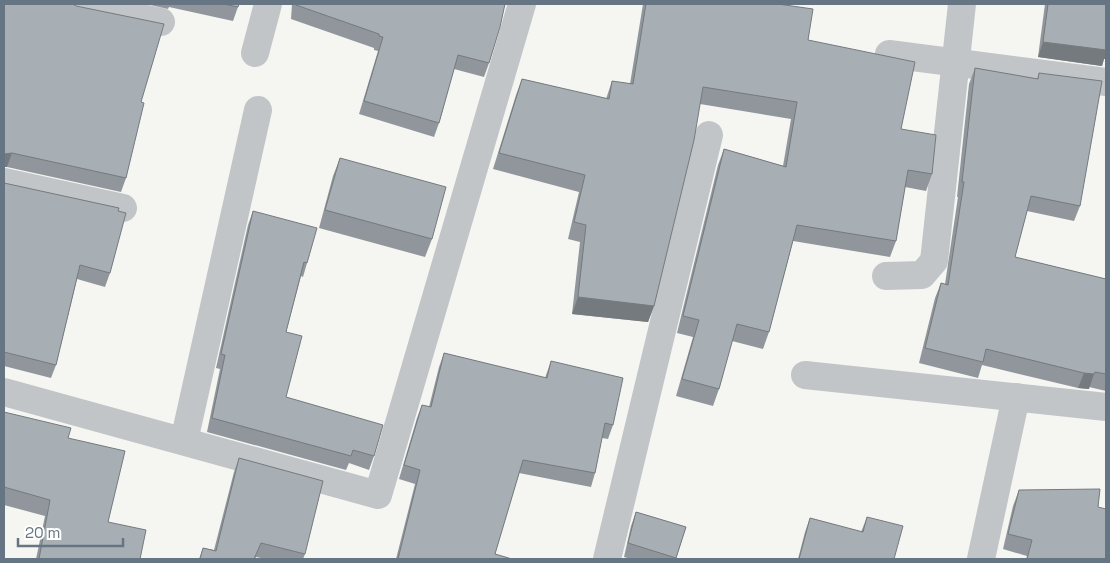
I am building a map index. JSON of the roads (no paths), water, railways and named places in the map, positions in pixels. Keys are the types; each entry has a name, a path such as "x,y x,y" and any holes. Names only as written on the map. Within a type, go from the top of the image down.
{"street":[{"path":"75,4 161,22"},
{"path":"255,52 268,4"},
{"path":"4,392 378,495 522,4"},
{"path":"886,276 922,275 934,262 962,4"},
{"path":"889,54 1106,82"},
{"path":"184,441 258,110"},
{"path":"607,559 710,135"},
{"path":"4,182 122,208"},
{"path":"805,375 1106,407"},
{"path":"981,559 1016,397"}]}
